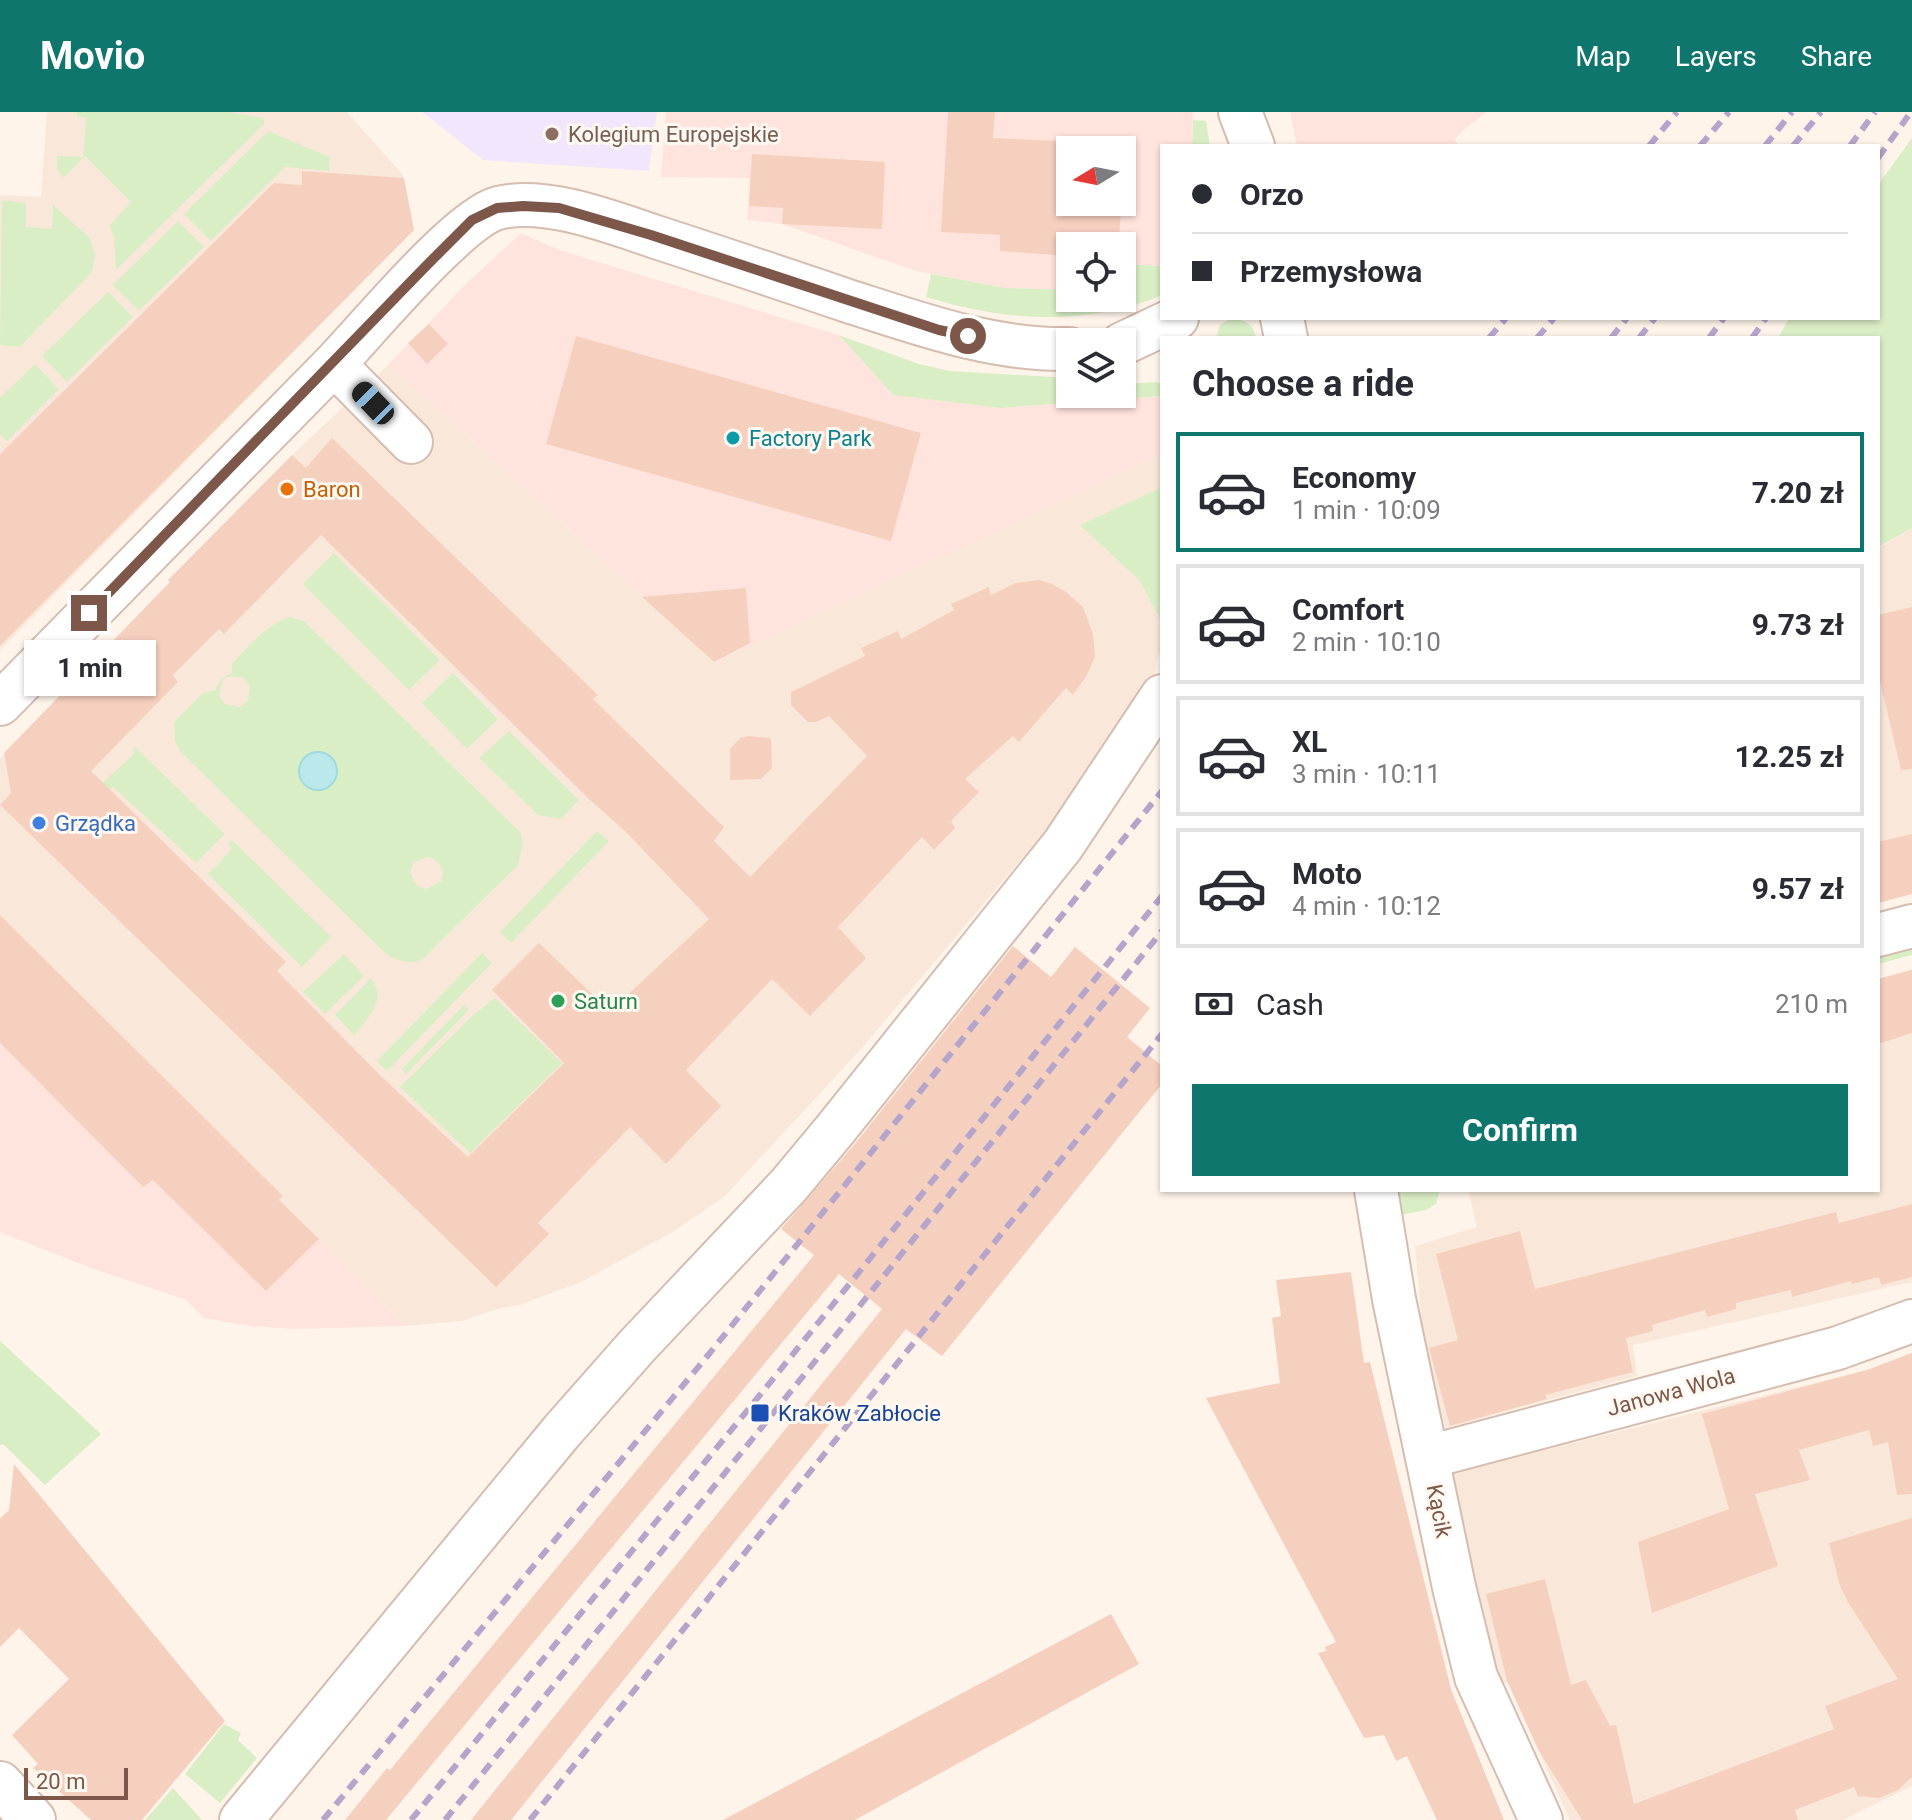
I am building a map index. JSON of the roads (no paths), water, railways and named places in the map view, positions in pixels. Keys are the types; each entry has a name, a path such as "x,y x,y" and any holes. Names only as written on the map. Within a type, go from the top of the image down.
{"street":[{"path":"0,704 472,220 497,208 559,208 651,235 939,330 1025,348 1056,349"},
{"path":"1136,338 1173,320"},
{"path":"1136,350 1160,358"},
{"path":"334,364 411,442"},
{"path":"241,1820 562,1431 637,1346 789,1185 834,1131 1063,845 1160,699"},
{"path":"1880,934 1912,926"},
{"name":"Kącik","path":"1376,1192 1394,1299 1454,1587 1476,1677 1541,1820"},
{"name":"Janowa Wola","path":"1428,1457 1838,1348 1912,1321"},
{"path":"0,1784 33,1820"}],"water":[{"path":"318,752 332,757 337,771 332,785 318,790 304,785 299,771 304,757"}],"railway":[{"path":"1651,144 1677,112"},
{"path":"1702,144 1729,112"},
{"path":"1767,144 1792,112"},
{"path":"1795,144 1821,112"},
{"path":"1851,144 1875,112"},
{"path":"1880,155 1911,112"},
{"path":"1491,336 1504,320"},
{"path":"1539,336 1552,320"},
{"path":"1613,336 1625,320"},
{"path":"1641,336 1653,320"},
{"path":"1710,336 1722,320"},
{"path":"1753,336 1765,320"},
{"path":"323,1820 709,1354 1160,793"},
{"path":"411,1820 760,1395 1160,898"},
{"path":"445,1820 1160,933"},
{"path":"530,1820 1160,1036"}],"place":[{"name":"Kolegium Europejskie","path":"552,134"},
{"name":"Factory Park","path":"733,438"},
{"name":"Baron","path":"287,489"},
{"name":"Grządka","path":"39,823"},
{"name":"Saturn","path":"558,1001"},
{"name":"Kraków Zabłocie","path":"760,1413"}]}
